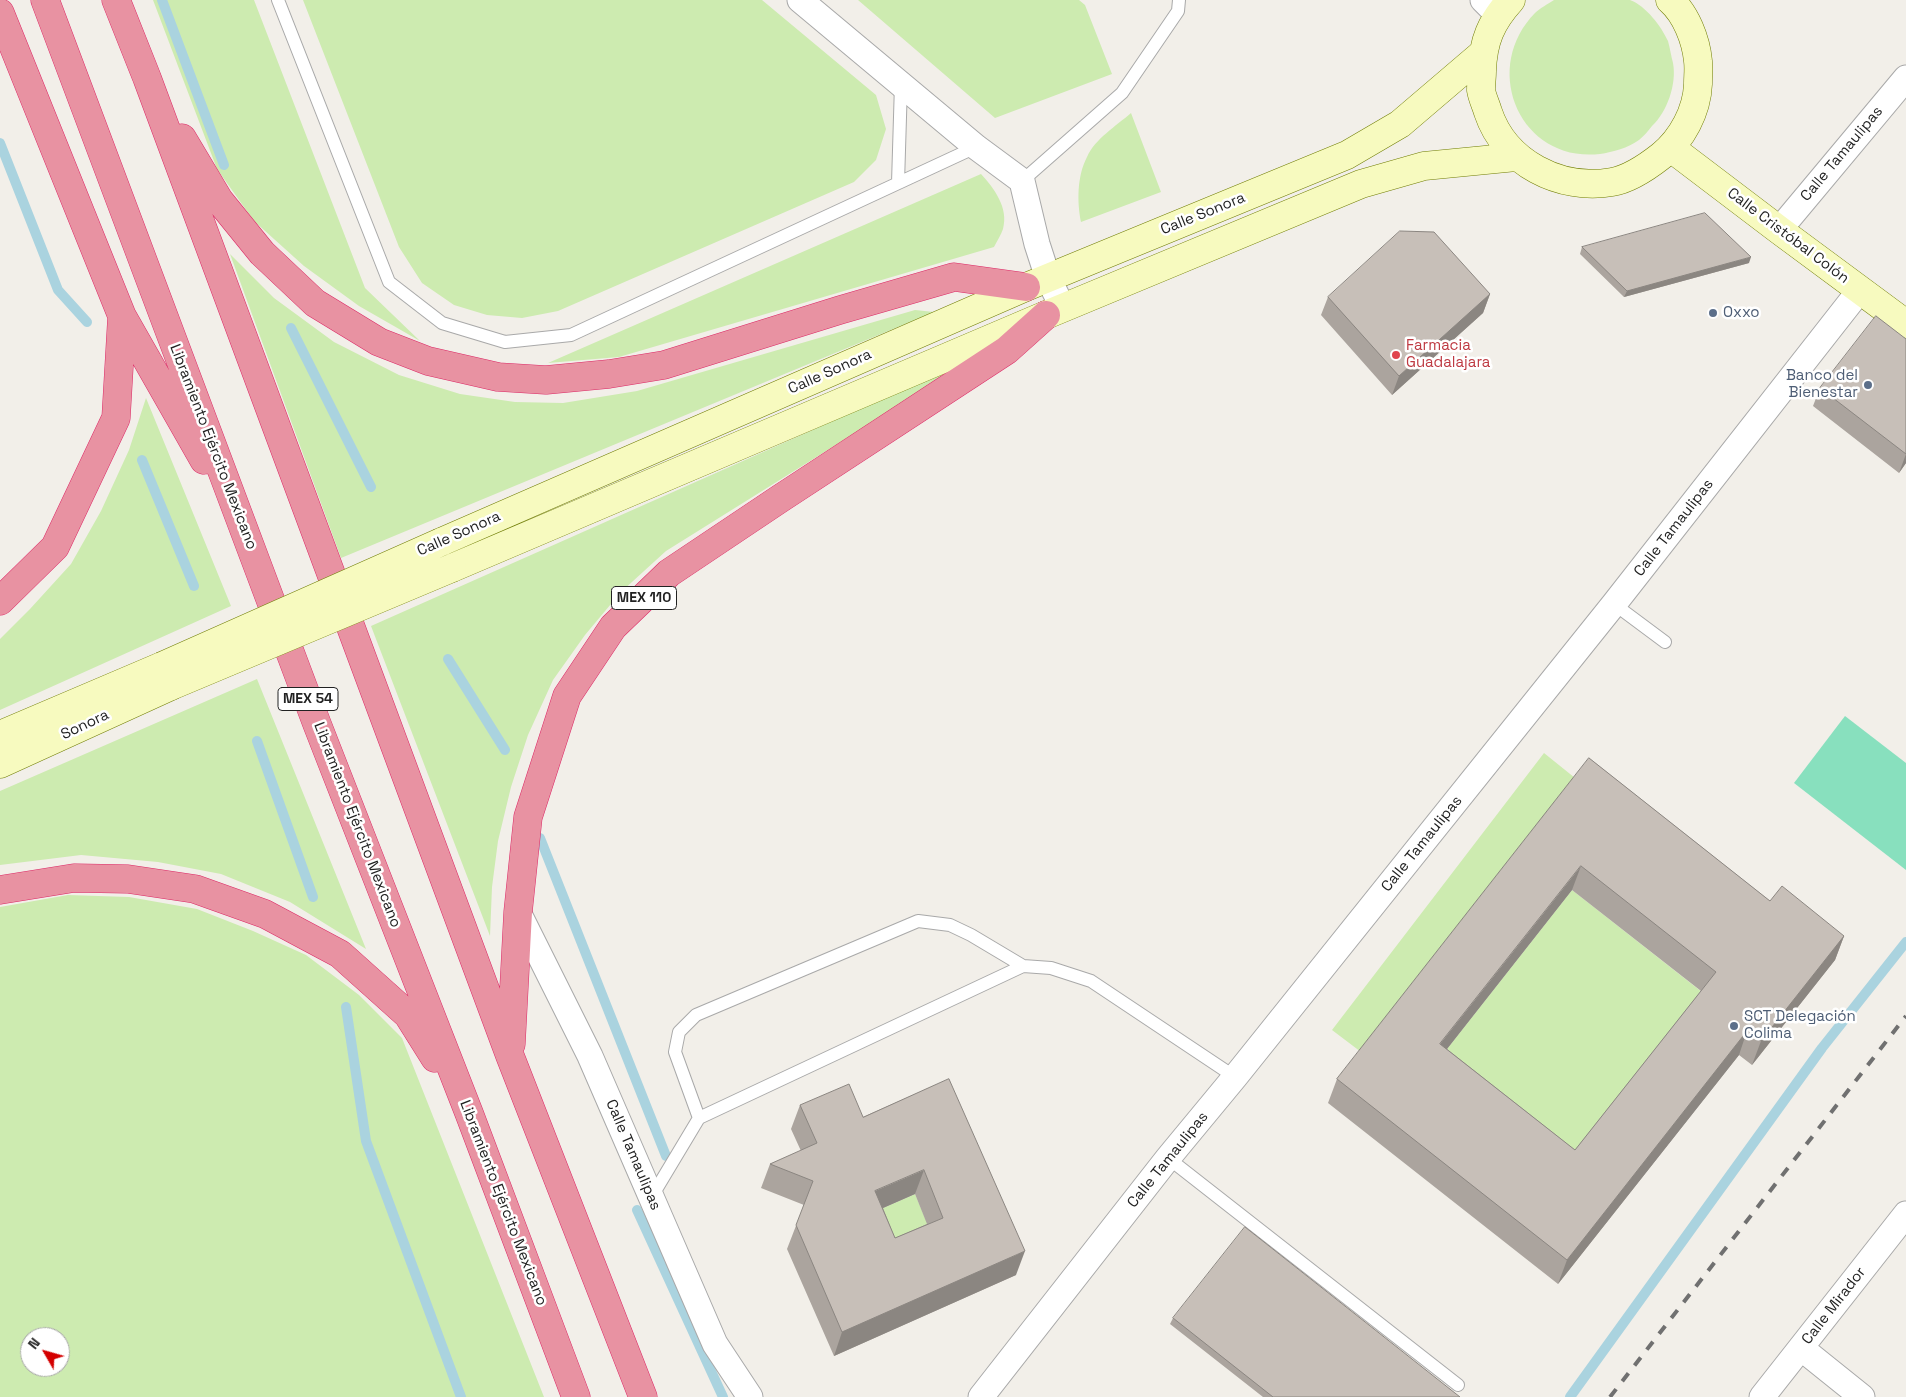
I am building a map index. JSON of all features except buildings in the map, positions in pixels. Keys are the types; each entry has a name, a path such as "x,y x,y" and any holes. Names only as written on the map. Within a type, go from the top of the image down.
{"highway":[{"name":"Libramiento Ejército Mexicano","path":"45,0 318,724 470,1113 576,1397"},
{"path":"116,0 510,1056 643,1397"},
{"path":"0,13 122,316 246,534"},
{"path":"146,78 219,200 262,253 315,303 379,342 428,361 498,377 546,380 609,374 664,365 840,310 954,277 1037,282"},
{"name":"MEX 110","path":"510,1056 518,912 528,817 567,696 613,627 669,573 1007,350 1054,311"},
{"path":"0,601 55,547 116,418 122,316"},
{"path":"0,890 74,878 128,880 195,889 265,914 340,954 408,1015 470,1113"}],"street":[{"path":"800,0 976,147 1022,181 1037,244 1037,282 1054,311"},
{"path":"1497,5 1482,54 1481,92 1493,128 1516,157 1546,175 1578,184 1613,182 1645,169 1671,148 1689,122 1698,92 1698,60 1690,30 1674,1"},
{"name":"Calle Sonora","path":"166,676 441,542 1037,282 1347,155 1400,124 1482,54"},
{"name":"Calle Tamaulipas","path":"1779,230 1906,78"},
{"name":"Calle Cristóbal Colón","path":"1671,148 1906,324"},
{"name":"Calle Sonora","path":"166,676 452,568 1054,311 1361,184 1424,166 1516,157"},
{"name":"Calle Tamaulipas","path":"981,1397 1168,1158 1614,604 1860,290"},
{"name":"Sonora","path":"0,735 166,676"},
{"name":"Sonora","path":"0,764 166,676"},
{"name":"Calle Tamaulipas","path":"518,912 590,1056 715,1344 750,1397"},
{"name":"Calle Mirador","path":"1762,1397 1906,1214"},
{"path":"1801,1348 1862,1397"}],"lane":[{"path":"278,0 389,282 442,324 505,342 571,335 976,147"},
{"path":"1022,181 1122,93 1178,11 1179,0"},
{"path":"898,182 901,84"},
{"path":"1614,604 1665,642"},
{"path":"699,1118 675,1052 679,1032 696,1015 918,922 950,925 971,935 1022,966 1051,968 1092,981 1235,1077"},
{"path":"652,1198 699,1118 1022,966"},
{"path":"1168,1158 1458,1386"}],"green space":[{"path":"153,0 254,0 365,288 420,341 359,306 304,266 254,221 217,169"},
{"path":"303,0 762,0 876,95 886,129 876,160 854,182 558,311 522,318 487,315 454,305 422,283 399,247"},
{"path":"858,0 1079,0 1085,5 1112,74 995,118"},
{"path":"1554,0 1630,0 1647,12 1665,35 1674,71 1670,97 1657,120 1635,143 1600,154 1572,153 1548,144 1530,128 1517,108 1510,85 1511,60 1519,36 1535,13"},
{"path":"1131,113 1161,192 1081,222 1079,189 1081,172 1087,157 1100,139"},
{"path":"981,174 995,192 1004,214 1003,229 994,247 619,357 548,363"},
{"path":"230,254 274,298 334,342 399,375 460,394 515,402 563,403 637,391 915,310 934,312 341,558"},
{"path":"975,358 666,551 621,592 585,635 553,680 528,735 511,787 498,841 492,887 490,936 371,626"},
{"path":"146,398 231,606 0,710 0,639 71,564 101,511 129,450"},
{"path":"257,679 366,949 290,902 221,874 158,862 81,855 0,865 0,791"},
{"path":"1845,716 1906,763 1906,870 1794,783"},
{"path":"1544,753 1580,782 1365,1055 1332,1030"},
{"path":"1572,890 1707,996 1567,1174 1432,1068"},
{"path":"68,895 129,897 197,909 253,931 306,955 359,995 402,1038 544,1397 0,1397 0,907"},
{"path":"915,1194 935,1242 887,1262 867,1215"}],"waterway":[{"path":"162,0 224,165"},
{"path":"0,143 58,290 87,322"},
{"path":"291,328 371,487"},
{"path":"142,460 194,586"},
{"path":"448,659 505,750"},
{"path":"257,741 313,897"},
{"path":"540,838 666,1156"},
{"path":"1570,1397 1822,1048 1906,942"},
{"path":"346,1007 366,1141 461,1397"},
{"path":"637,1210 723,1397"}],"railway":[{"path":"1610,1397 1906,1016"}],"place":[{"name":"Oxxo","path":"1713,313"},
{"name":"Farmacia Guadalajara","path":"1396,355"},
{"name":"Banco del Bienestar","path":"1868,385"},
{"name":"SCT Delegación Colima","path":"1734,1026"}]}
